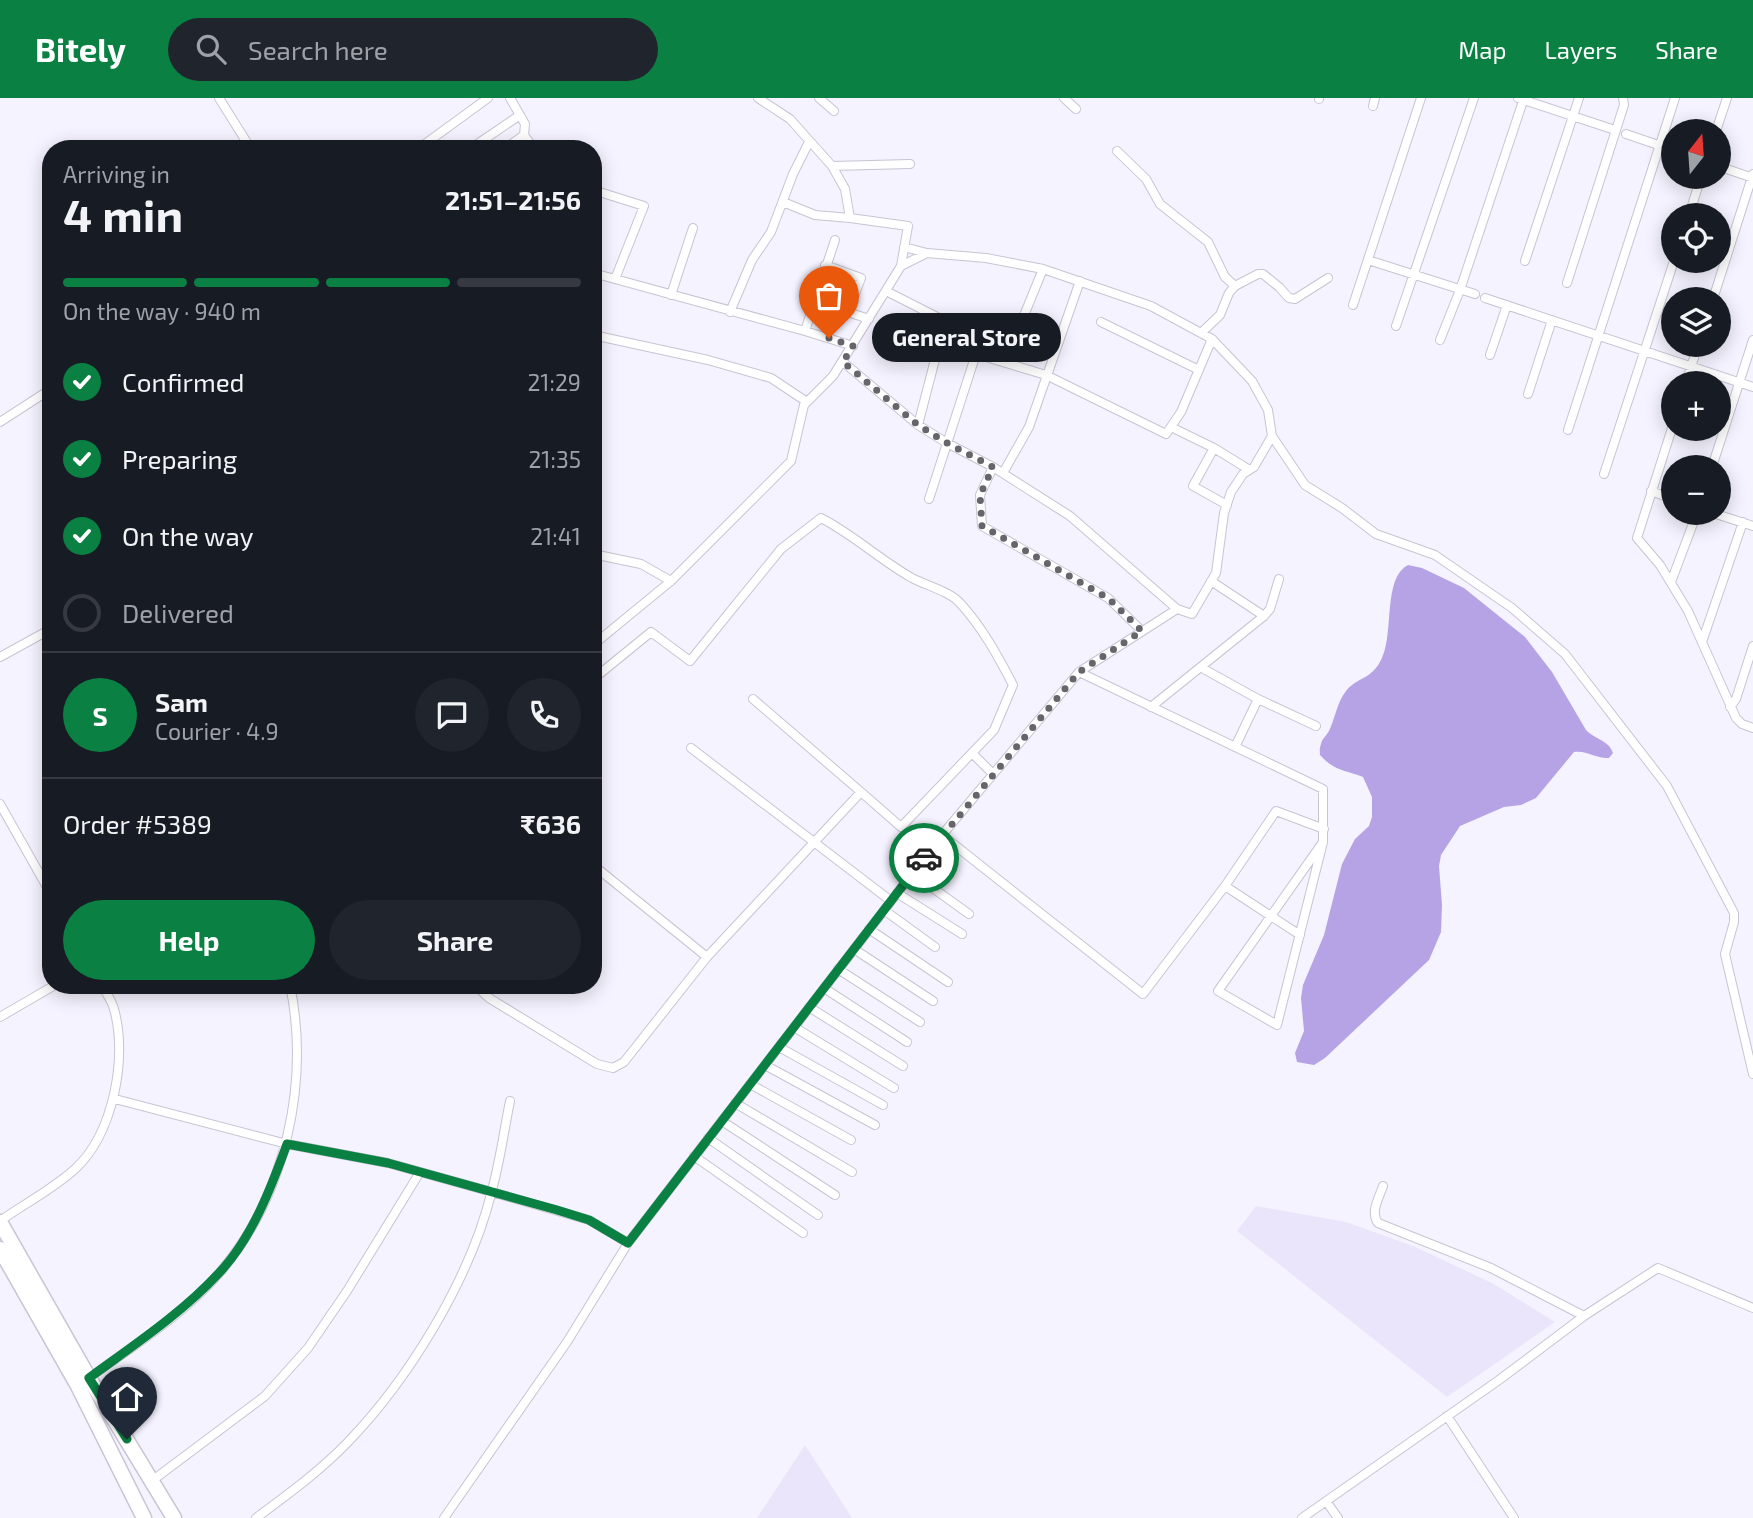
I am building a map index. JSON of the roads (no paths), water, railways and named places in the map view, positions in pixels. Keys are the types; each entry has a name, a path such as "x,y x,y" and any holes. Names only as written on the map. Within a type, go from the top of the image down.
{"highway":[{"path":"0,1222 89,1378 174,1518"},
{"path":"0,1250 78,1386 144,1518"}],"street":[{"path":"219,98 245,140"},
{"path":"430,140 488,98"},
{"path":"510,98 525,124 524,135 528,140"},
{"path":"758,98 790,119 832,166 845,189 850,218"},
{"path":"819,98 834,111"},
{"path":"1064,98 1076,109"},
{"path":"1353,305 1421,98"},
{"path":"1396,326 1474,98"},
{"path":"1525,261 1579,98"},
{"path":"1567,283 1624,105 1623,98"},
{"path":"1568,430 1675,98"},
{"path":"1720,119 1727,98"},
{"path":"1440,340 1460,290 1522,99 1615,130"},
{"path":"483,140 520,115"},
{"path":"1626,134 1660,146"},
{"path":"517,140 524,135"},
{"path":"730,312 752,260 771,232 793,174 809,142"},
{"path":"1117,151 1146,179 1160,204 1208,242 1224,277 1235,286"},
{"path":"832,166 911,164"},
{"path":"1717,287 1753,176 1731,170"},
{"path":"602,193 644,206 615,279"},
{"path":"602,638 671,581 791,461 804,405 843,362 901,266 908,226 815,215 783,202"},
{"path":"671,295 692,228"},
{"path":"805,331 835,240"},
{"path":"904,247 927,253 986,257 1043,269 1151,306 1212,339 1252,381 1268,410 1272,436 1305,485 1376,534 1435,555 1513,608 1554,645 1573,664 1667,786 1734,913 1725,954 1753,1074"},
{"path":"901,266 927,253"},
{"path":"1368,260 1475,294"},
{"path":"825,265 861,278 848,312"},
{"path":"1005,362 1043,269"},
{"path":"1604,474 1670,273"},
{"path":"1201,333 1220,315 1228,293 1235,286 1258,274 1263,274 1289,298 1295,299 1328,278"},
{"path":"602,275 853,346"},
{"path":"1003,473 1029,427 1080,281"},
{"path":"886,292 945,321 918,425"},
{"path":"1485,298 1753,387"},
{"path":"814,301 869,319"},
{"path":"1490,355 1507,305"},
{"path":"1528,394 1552,320"},
{"path":"1101,322 1199,370"},
{"path":"942,334 968,345 976,354 1046,375 1166,434 1181,412 1212,339"},
{"path":"602,336 708,360 771,379 807,402"},
{"path":"602,339 606,337"},
{"path":"1716,455 1753,340"},
{"path":"929,499 976,354"},
{"path":"1690,371 1695,357"},
{"path":"843,362 918,425 993,467 1070,516 1177,609 1192,614 1211,581 1219,559 1231,492 1248,469 1254,467 1272,436"},
{"path":"0,422 42,395"},
{"path":"1171,427 1214,448 1248,469"},
{"path":"1668,441 1637,538 1671,582 1702,642 1730,707 1742,724 1753,728"},
{"path":"1214,448 1193,486 1227,505"},
{"path":"993,467 980,495 982,526 1108,598 1142,631"},
{"path":"1651,491 1661,495"},
{"path":"602,672 650,632 690,661 781,549 821,518 844,530 877,557 958,600 981,627 1013,685 993,730 901,827 754,699"},
{"path":"1731,518 1753,526"},
{"path":"1702,642 1743,522"},
{"path":"1671,582 1692,525"},
{"path":"602,556 641,564 671,581"},
{"path":"1151,707 1264,617 1270,609 1279,579"},
{"path":"1211,581 1264,617"},
{"path":"444,1518 567,1342 628,1243 942,835 1079,672 1177,609"},
{"path":"0,657 42,634"},
{"path":"1730,707 1736,699 1753,646"},
{"path":"1202,668 1258,699 1316,726"},
{"path":"1079,672 1323,789 1323,842 1277,1025 1218,991 1323,842"},
{"path":"1235,747 1258,699"},
{"path":"691,748 891,901"},
{"path":"972,752 993,774"},
{"path":"485,994 597,1064 613,1068 624,1062 707,957 861,793"},
{"path":"0,804 42,878"},
{"path":"942,835 1143,994 1225,887 1276,811 1324,829"},
{"path":"602,872 707,957"},
{"path":"912,873 969,914"},
{"path":"1225,887 1300,935"},
{"path":"897,893 962,934"},
{"path":"884,910 935,947"},
{"path":"869,929 948,982"},
{"path":"854,949 933,1001"},
{"path":"838,969 920,1022"},
{"path":"824,988 907,1042"},
{"path":"0,1017 42,993"},
{"path":"0,1222 76,1168 100,1134 115,1099 118,1072 114,1008 107,994"},
{"path":"89,1378 174,1316 221,1271 251,1227 269,1192 287,1144 298,1058 292,994"},
{"path":"809,1007 903,1066"},
{"path":"794,1027 894,1088"},
{"path":"779,1047 883,1105"},
{"path":"765,1065 875,1125"},
{"path":"750,1084 851,1140"},
{"path":"115,1099 287,1144 388,1163 492,1192 589,1220 628,1243"},
{"path":"256,1518 287,1496 346,1444 414,1358 455,1287 472,1249 492,1192 510,1101"},
{"path":"736,1103 852,1172"},
{"path":"722,1121 835,1195"},
{"path":"708,1138 818,1215"},
{"path":"694,1156 803,1233"},
{"path":"153,1480 265,1396 308,1348 347,1291 420,1172"},
{"path":"1383,1186 1375,1210 1374,1218 1378,1223 1491,1268 1584,1316"},
{"path":"1301,1518 1584,1316 1658,1268 1753,1308"},
{"path":"1447,1416 1514,1518"},
{"path":"1326,1501 1338,1518"}],"place":[{"name":"General Store","path":"829,338"}]}
